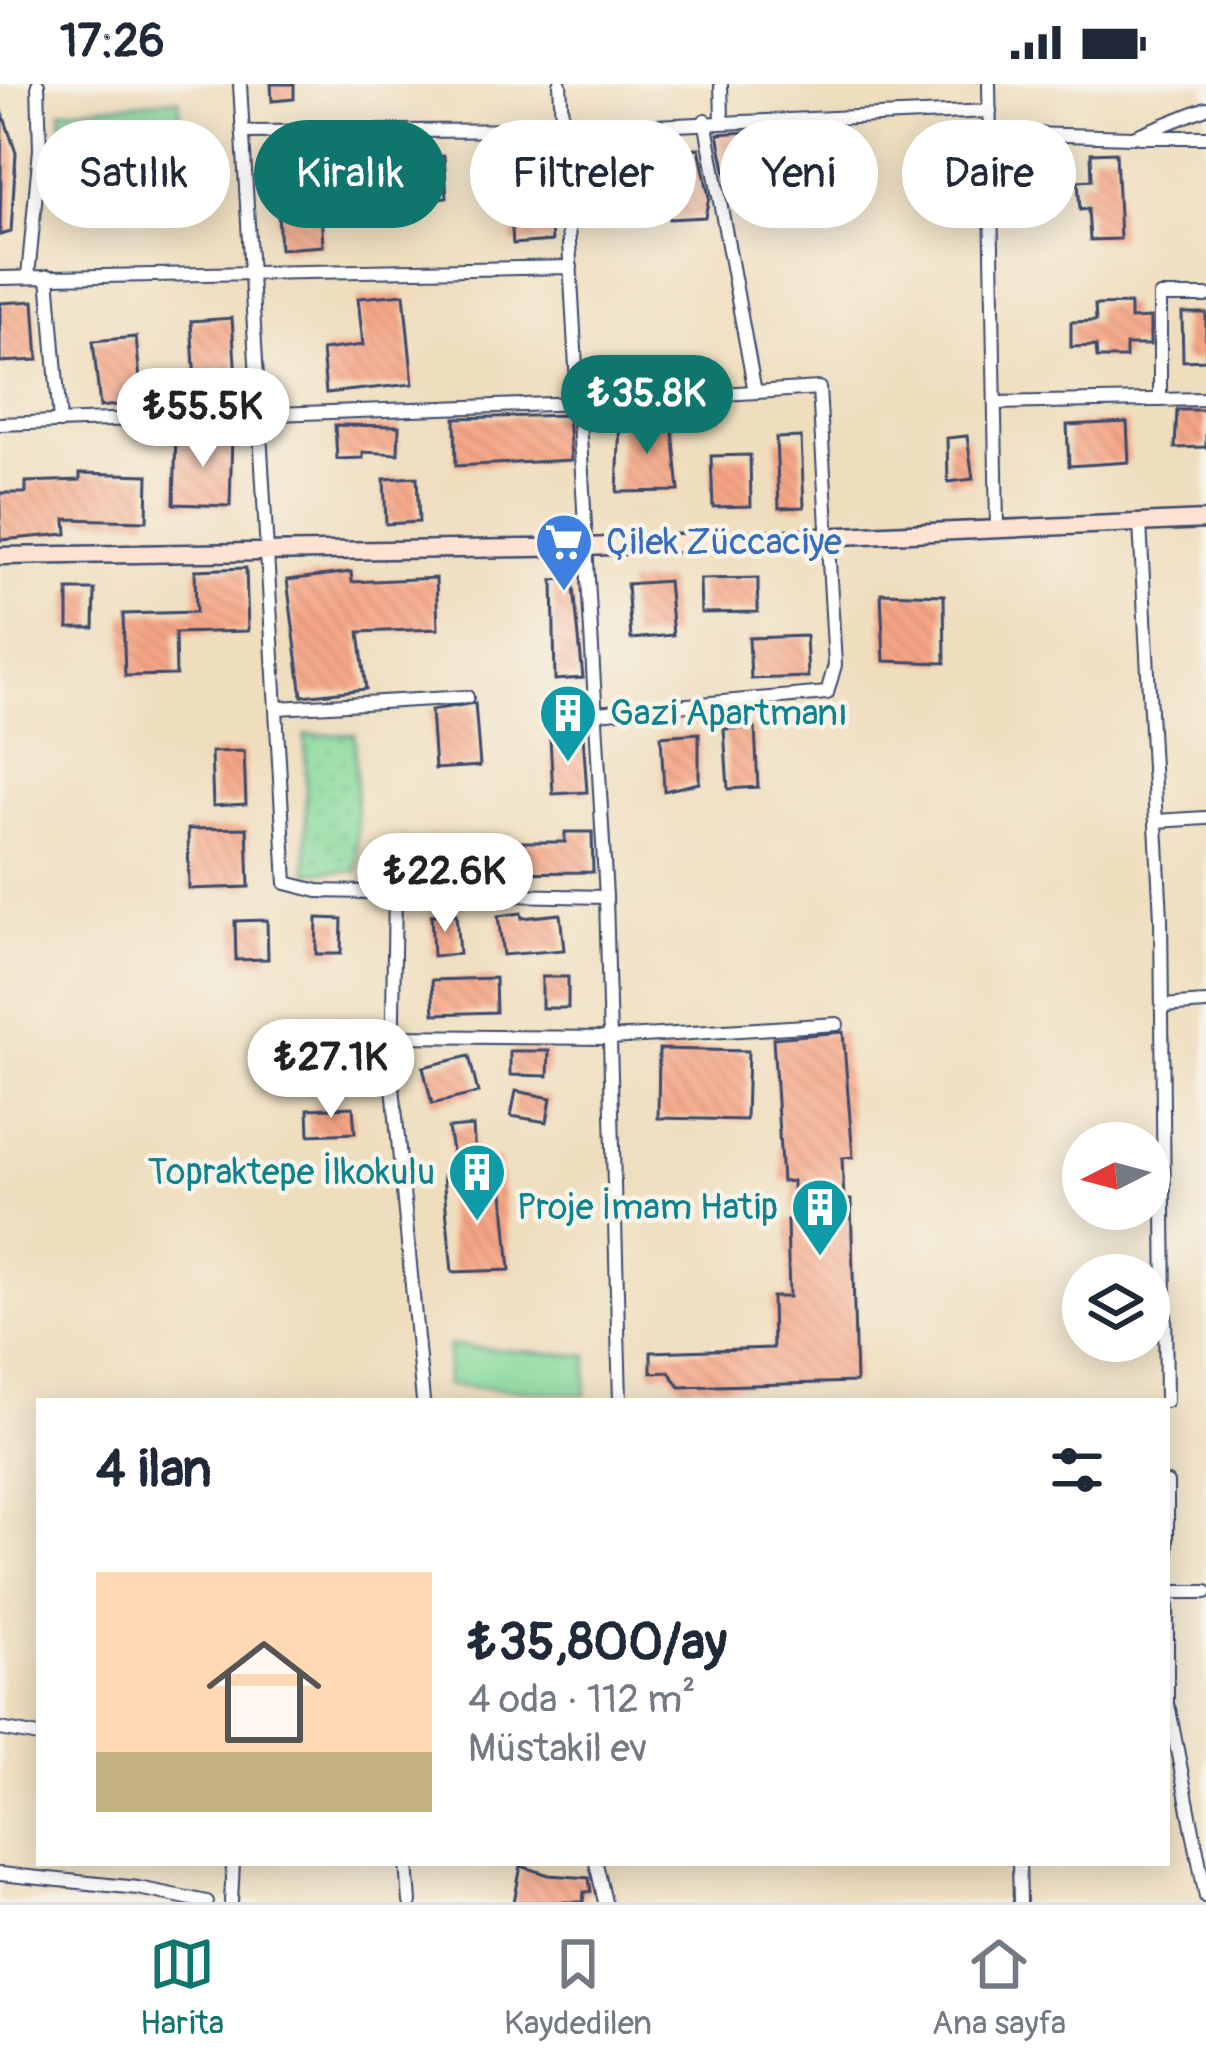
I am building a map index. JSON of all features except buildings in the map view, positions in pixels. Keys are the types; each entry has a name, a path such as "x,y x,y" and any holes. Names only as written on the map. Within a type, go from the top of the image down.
{"main road":[{"path":"0,556 587,547 825,533 1206,520"}],"street":[{"path":"28,277 40,149 38,84"},
{"path":"240,84 271,549 286,883 318,891 606,897"},
{"path":"560,84 562,120"},
{"path":"722,84 722,119"},
{"path":"989,84 990,120"},
{"path":"1132,137 1206,108"},
{"path":"696,121 990,111"},
{"path":"705,120 755,392"},
{"path":"243,132 470,131"},
{"path":"1076,135 1206,137"},
{"path":"569,228 606,897 620,1398"},
{"path":"992,228 997,528"},
{"path":"0,278 571,267"},
{"path":"48,276 60,422"},
{"path":"1160,400 1160,296 1206,296"},
{"path":"0,424 579,403 820,388 835,664 827,693 596,713"},
{"path":"995,403 1206,399"},
{"path":"1140,523 1162,1006 1166,1398"},
{"path":"278,708 467,697"},
{"path":"1156,821 1206,818"},
{"path":"395,892 393,1036 423,1398"},
{"path":"1162,1006 1206,1003"},
{"path":"393,1036 610,1038 836,1024"},
{"path":"1170,1592 1206,1592"},
{"path":"1170,1719 1206,1897"},
{"path":"0,1730 36,1736"},
{"path":"231,1902 233,1866"},
{"path":"407,1866 410,1902"},
{"path":"597,1866 605,1902"},
{"path":"1019,1866 1020,1902"},
{"path":"0,1874 138,1888 207,1902"}],"green space":[{"path":"179,99 181,120 62,120 61,110"},
{"path":"355,734 358,871 307,872 305,735"},
{"path":"449,1346 588,1356 585,1395 446,1385"}],"place":[{"name":"Çilek Züccaciye","path":"564,593"},
{"name":"Gazi Apartmanı","path":"568,764"},
{"name":"Topraktepe İlkokulu","path":"477,1223"},
{"name":"Proje İmam Hatip","path":"820,1258"}]}
